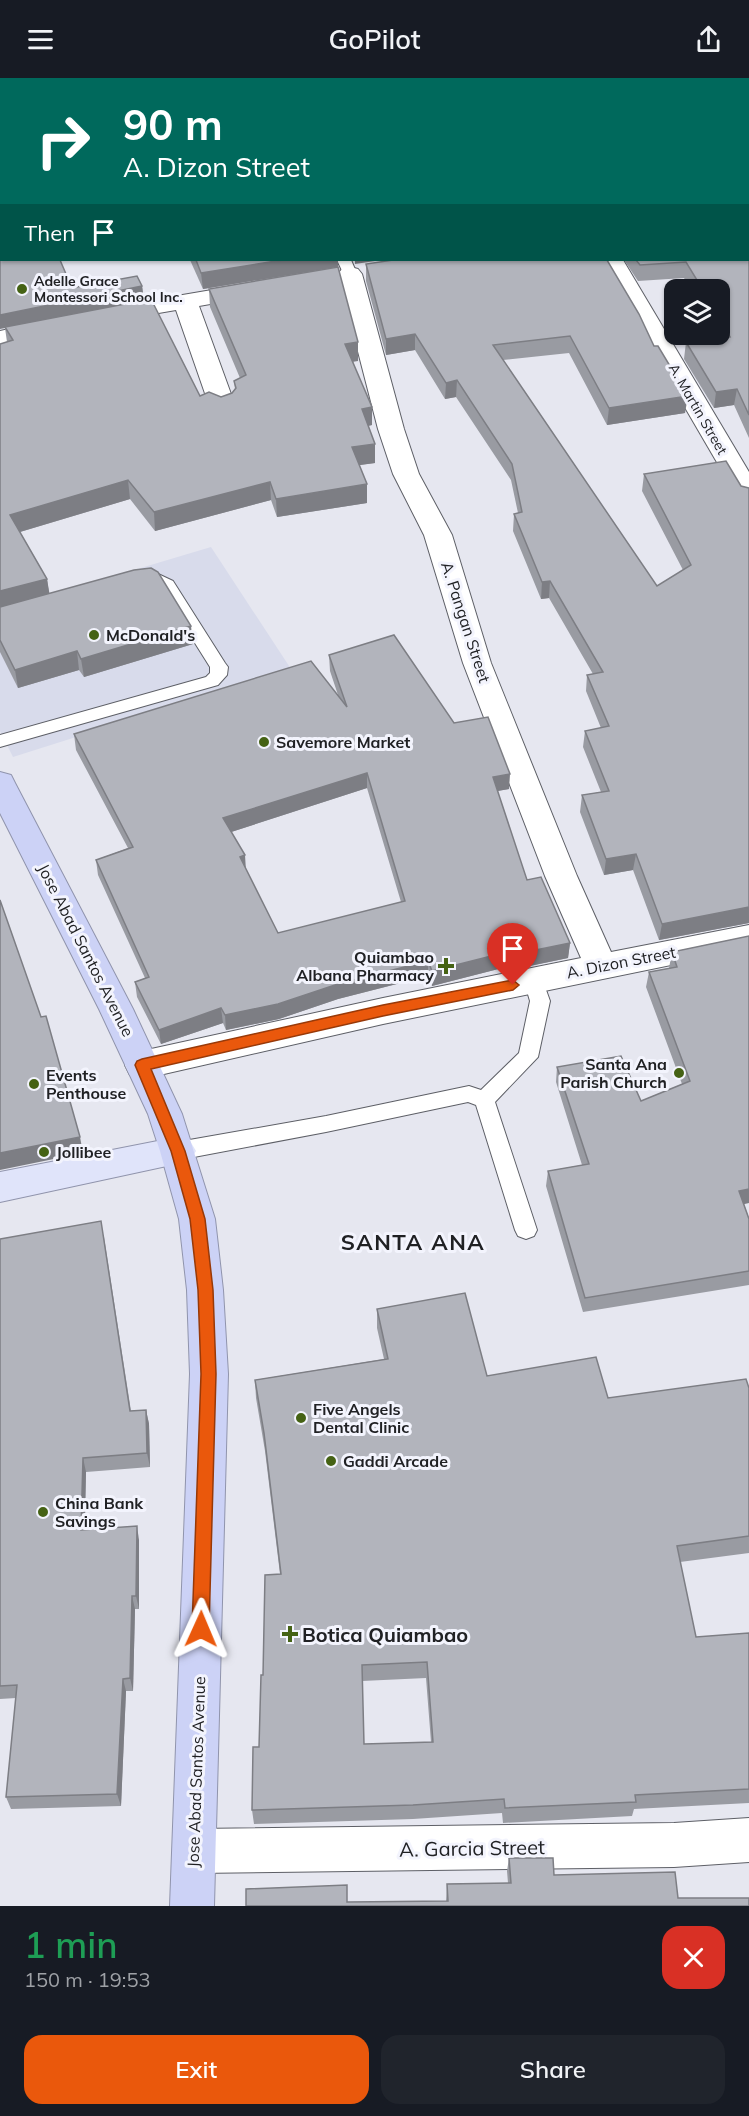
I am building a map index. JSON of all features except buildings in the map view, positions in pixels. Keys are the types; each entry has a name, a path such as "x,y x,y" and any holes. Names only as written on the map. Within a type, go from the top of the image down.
{"highway":[{"name":"Jose Abad Santos Avenue","path":"0,783 117,1009 178,1151 197,1219 205,1290 209,1374 192,1906"}],"main road":[{"path":"0,1187 178,1151"}],"street":[{"name":"A. Martin Street","path":"612,261 749,495"},
{"name":"A. Pangan Street","path":"349,270 381,395 406,474 438,534 477,663 561,876 600,965"},
{"path":"0,338 81,320 270,287"},
{"path":"185,301 222,405"},
{"name":"A. Dizon Street","path":"142,1065 600,965 749,937"},
{"name":"A. Garcia Street","path":"195,1851 674,1845 749,1840"}],"lane":[{"path":"0,741 212,681 218,675 219,667 167,585 156,578 125,584"},
{"path":"484,1100 528,1057 540,1000 534,981"},
{"path":"178,1151 326,1124 469,1094 484,1100"},
{"path":"484,1100 526,1230"}],"shaded area":[{"path":"211,547 291,669 13,757 0,731 0,610"}],"place":[{"name":"Adelle Grace Montessori School Inc.","path":"22,289"},
{"name":"McDonald's","path":"94,635"},
{"name":"Savemore Market","path":"264,742"},
{"name":"Quiambao Albana Pharmacy","path":"446,966"},
{"name":"Santa Ana Parish Church","path":"679,1073"},
{"name":"Events Penthouse","path":"34,1084"},
{"name":"Jollibee","path":"44,1152"},
{"name":"Five Angels Dental Clinic","path":"301,1418"},
{"name":"Gaddi Arcade","path":"331,1461"},
{"name":"China Bank Savings","path":"43,1512"},
{"name":"Botica Quiambao","path":"290,1634"}],"district":[{"name":"SANTA ANA","path":"413,1242"}],"route":[{"path":"201,1629 209,1374 205,1290 197,1219 178,1151 165,1114 142,1065 383,1011 513,985"}]}
